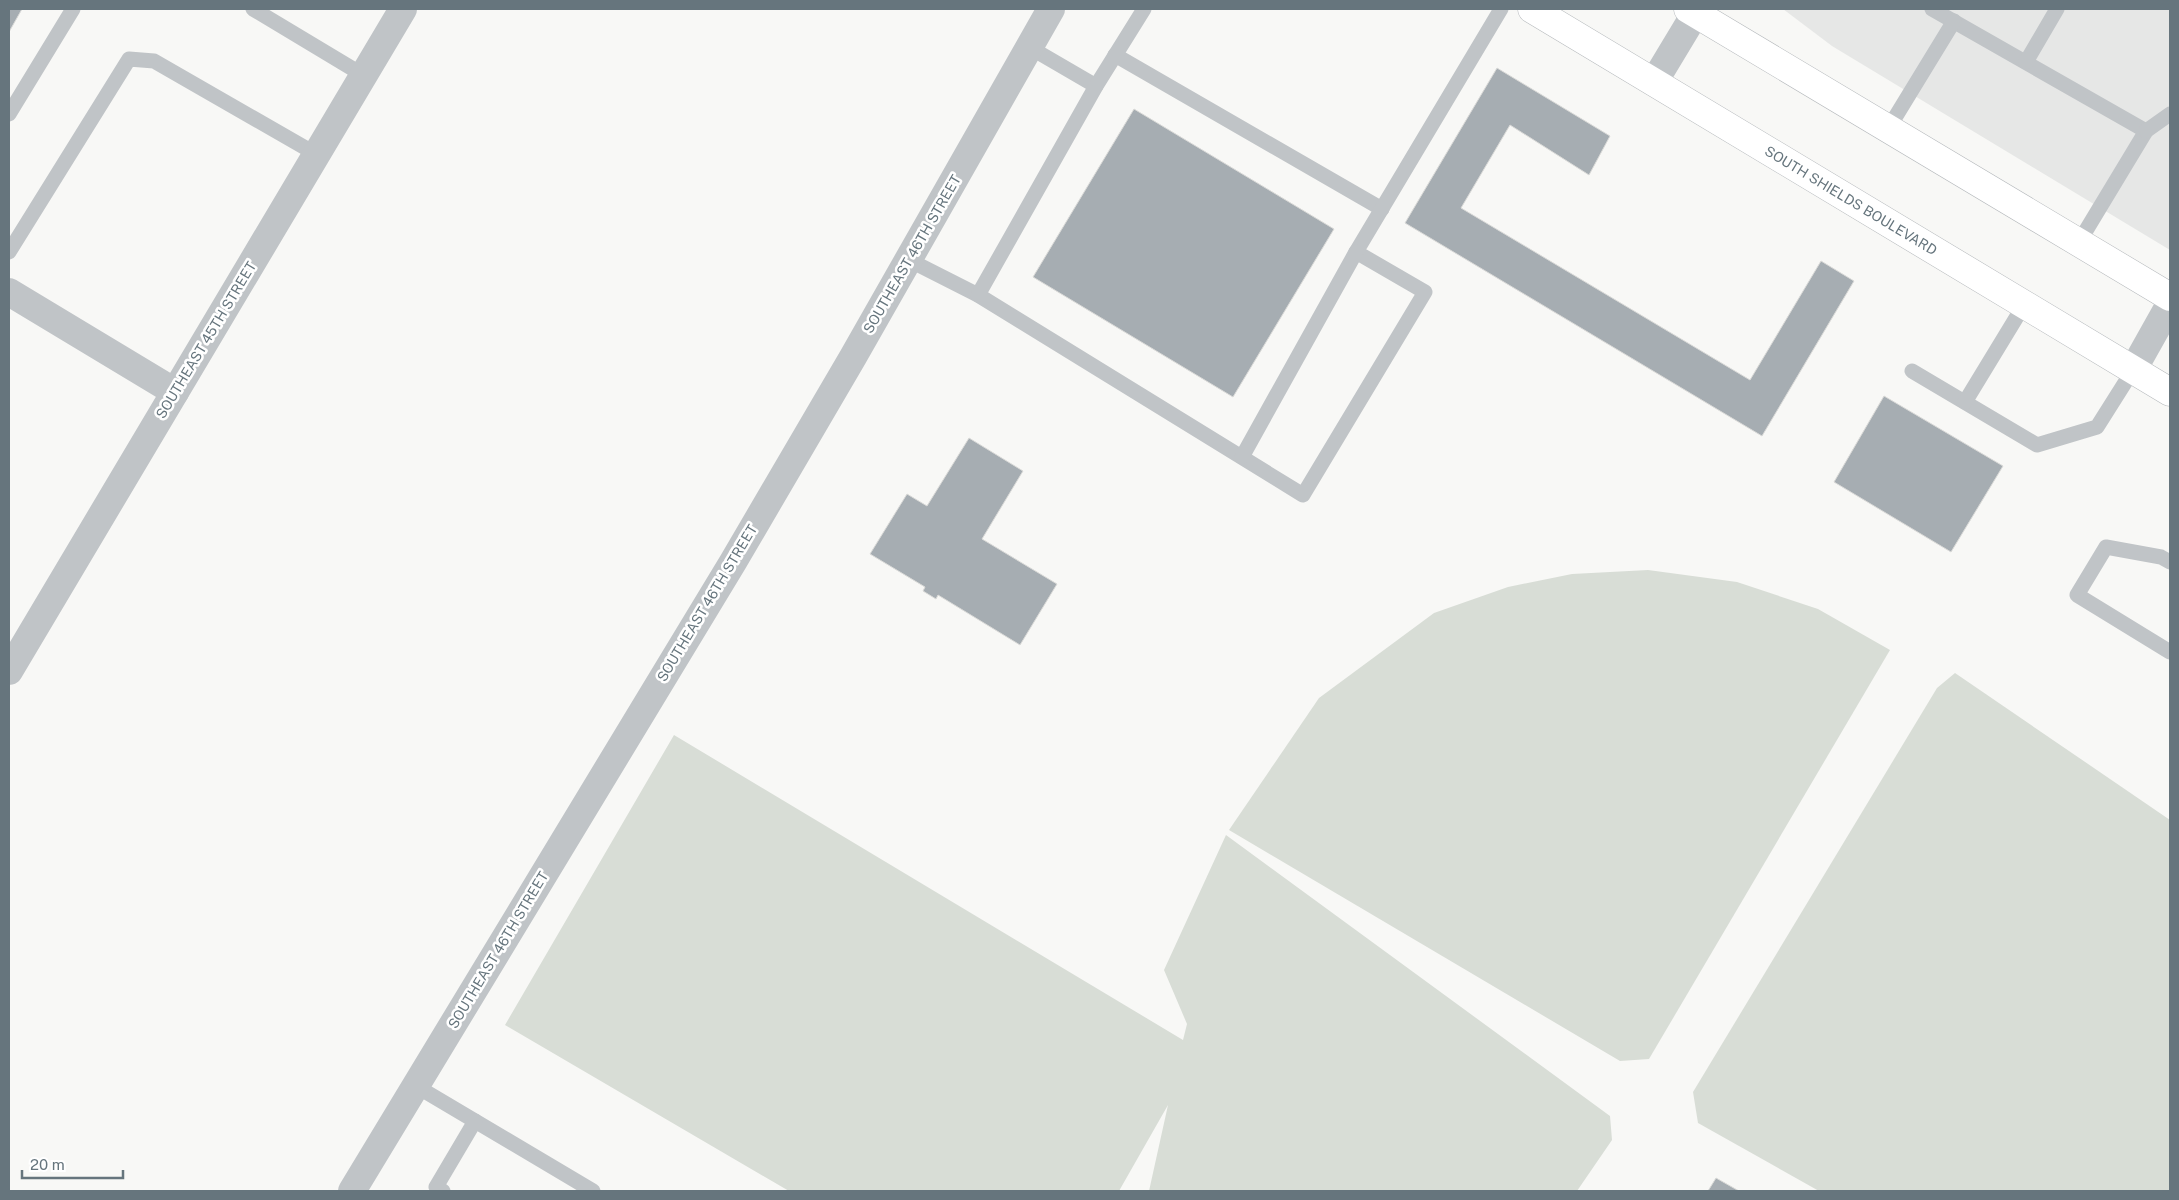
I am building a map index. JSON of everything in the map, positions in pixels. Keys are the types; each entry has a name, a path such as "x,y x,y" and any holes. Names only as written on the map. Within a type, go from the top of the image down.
{"main road":[{"name":"SOUTH SHIELDS BOULEVARD","path":"1532,9 2170,392"},
{"path":"1694,10 1888,129 2170,297"}],"street":[{"name":"SOUTHEAST 45TH STREET","path":"9,671 403,9"},
{"name":"SOUTHEAST 46TH STREET","path":"352,1191 733,562 909,260 1051,9"},
{"path":"1654,82 1694,10"},
{"path":"9,292 175,392"},
{"path":"2133,370 2170,304"}],"lane":[{"path":"9,114 73,9"},
{"path":"252,9 363,75"},
{"path":"978,295 1096,86 1144,9"},
{"path":"1242,457 1356,252 1501,9"},
{"path":"1932,9 2146,131"},
{"path":"2026,62 2057,9"},
{"path":"1888,129 1954,21"},
{"path":"1029,48 1096,86"},
{"path":"1116,55 1382,209"},
{"path":"9,252 129,60 154,61 316,154"},
{"path":"2079,242 2146,131 2170,114"},
{"path":"909,260 978,295 1303,495 1425,292 1356,252"},
{"path":"1965,402 2024,305"},
{"path":"1912,371 2037,445 2097,428 2133,370"},
{"path":"2170,562 2162,557 2106,546 2077,595 2170,652"},
{"path":"416,1086 593,1191"},
{"path":"443,1191 436,1187 475,1121"}],"shaded area":[{"path":"1783,9 2170,9 2170,250 1832,46"},
{"path":"1648,570 1737,582 1818,609 1890,650 1649,1059 1620,1061 1229,830 1319,698 1434,613 1508,587 1572,574"},
{"path":"1955,673 2170,820 2170,1191 1819,1191 1698,1123 1693,1092 1937,688"},
{"path":"674,735 1183,1040 1187,1024 1164,970 1226,835 1610,1116 1612,1140 1577,1191 1149,1191 1168,1105 1119,1191 789,1191 505,1025"}],"building":[{"path":"9,9 22,9 9,32"},
{"path":"1497,68 1610,136 1589,175 1510,125 1461,208 1750,380 1821,261 1854,281 1762,436 1405,223"},
{"path":"1134,109 1334,229 1233,397 1033,277"},
{"path":"1884,396 2003,466 1951,552 1834,482"},
{"path":"969,438 1023,471 982,539 1057,584 1020,645 938,595 936,599 923,591 925,587 870,554 907,494 927,506"},
{"path":"1716,1178 1739,1191 1708,1191"}]}
